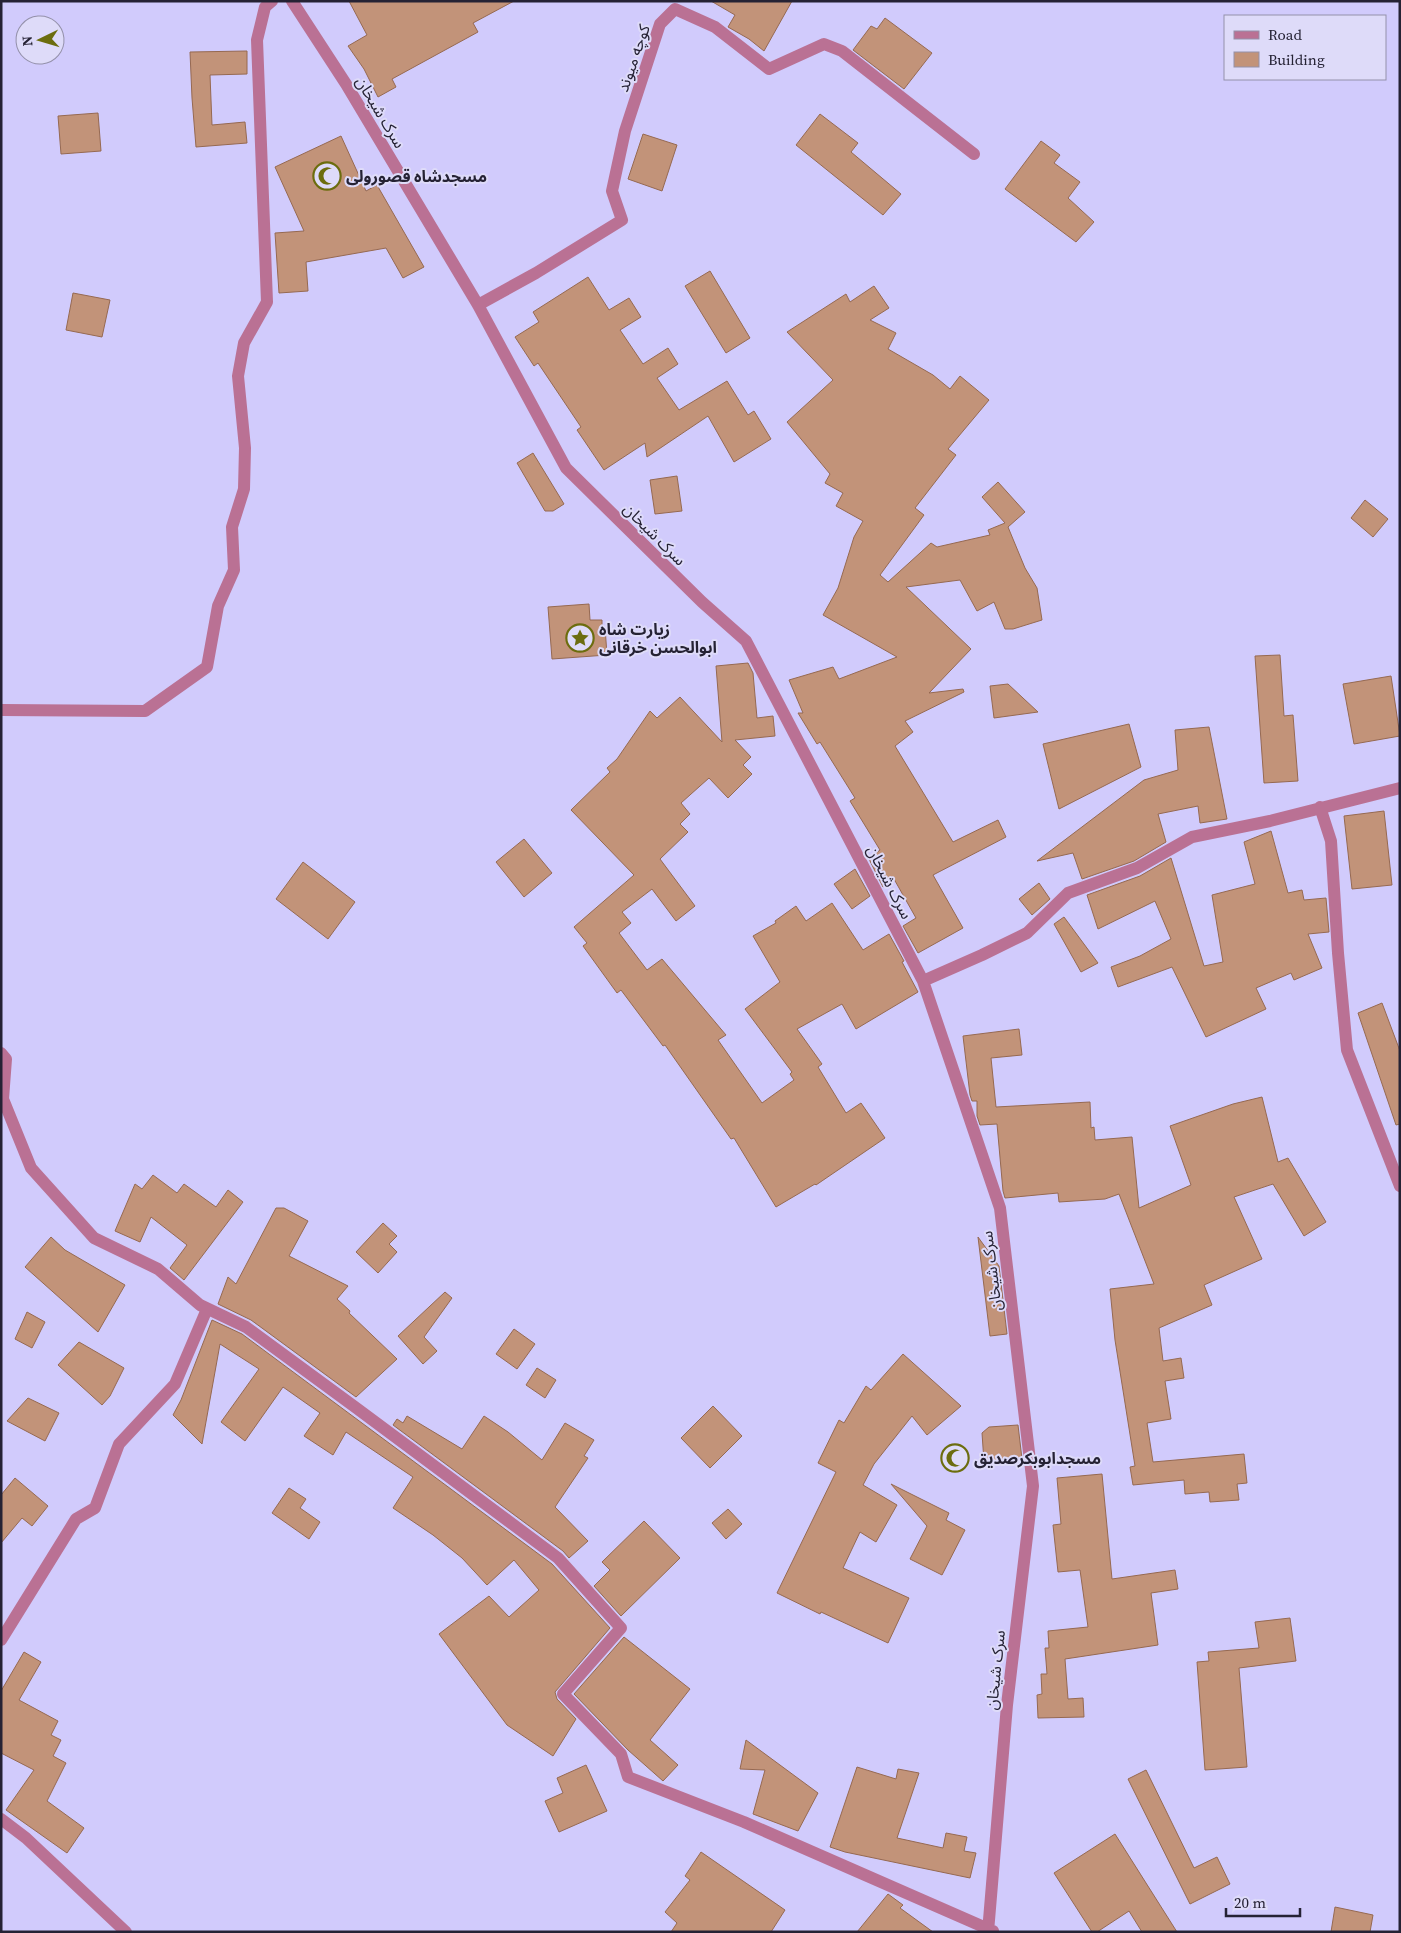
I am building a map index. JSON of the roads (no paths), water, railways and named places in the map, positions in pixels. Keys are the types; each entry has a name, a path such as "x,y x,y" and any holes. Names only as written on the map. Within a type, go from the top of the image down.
{"street":[{"path":"1,710 145,711 207,667 218,606 234,570 232,527 244,489 245,448 238,376 244,343 266,302 258,40 265,7 272,1"},
{"name":"سرک شیخان","path":"292,1 346,84 478,305 566,468 702,602 746,641 923,981 1000,1208 1033,1486 1007,1705 990,1931"},
{"name":"کوچه میوند","path":"478,305 536,273 622,220 612,191 625,131 660,24 675,9 715,28 769,69 824,44 842,51 974,154"},
{"path":"923,981 1027,933 1068,893 1137,868 1192,837 1270,821 1400,788"},
{"path":"1320,808 1331,841 1338,953 1347,1050 1400,1186"},
{"path":"1,1053 6,1059 3,1099 31,1168 94,1238 158,1269 200,1305 246,1327 558,1558 615,1621 621,1628 563,1694 621,1754 628,1776 744,1822 990,1931"},
{"path":"1,1640 76,1518 95,1508 119,1444 175,1384 207,1309"},
{"path":"1,1819 26,1838 126,1932"}],"place":[{"name":"مسجدشاه قصورولی","path":"327,176"},
{"name":"زیارت شاه ابوالحسن خرقانی","path":"580,638"},
{"name":"مسجدابوبکرصدیق","path":"955,1458"}]}
